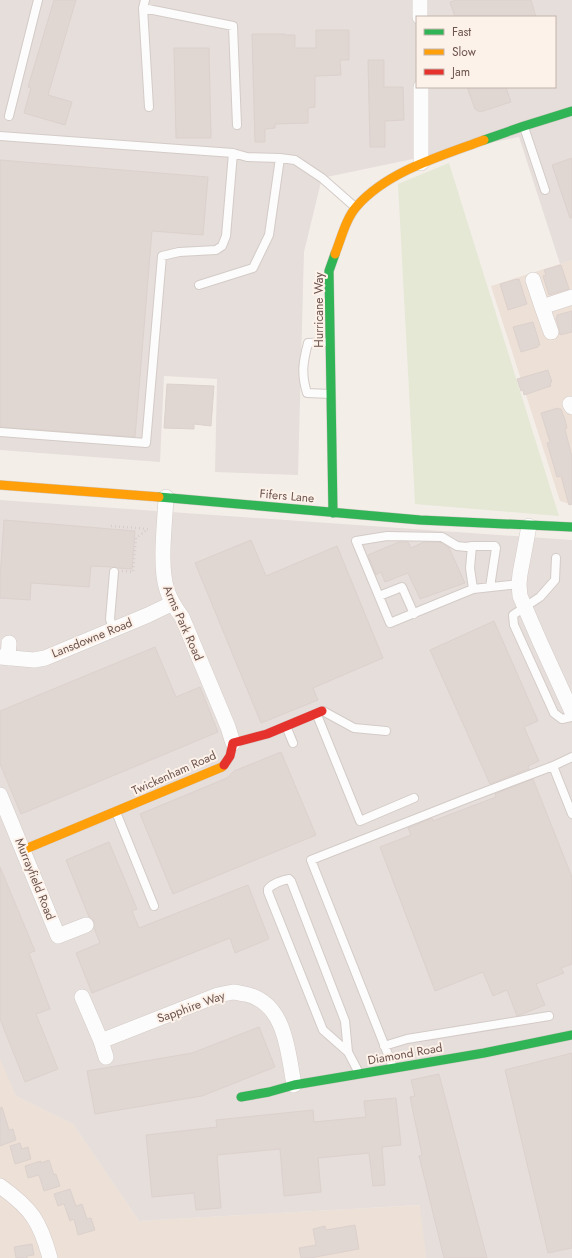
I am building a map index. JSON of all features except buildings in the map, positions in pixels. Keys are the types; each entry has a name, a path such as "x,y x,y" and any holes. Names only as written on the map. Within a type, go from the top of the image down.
{"street":[{"path":"420,0 420,16"},
{"path":"421,88 421,164"},
{"name":"Hurricane Way","path":"333,513 329,271 344,226 356,207 379,186 421,164 524,126 572,111"},
{"path":"533,280 551,332"},
{"path":"542,307 572,297"},
{"name":"Fifers Lane","path":"0,485 166,497 333,513 529,526 572,527"},
{"name":"Arms Park Road","path":"166,497 163,556 164,580 173,603 182,617 233,742"},
{"path":"529,526 519,584 520,596 572,712"},
{"name":"Lansdowne Road","path":"5,652 34,660 45,658 173,603"},
{"path":"233,742 248,740 319,712"},
{"name":"Twickenham Road","path":"23,850 222,767 228,761 233,750 233,742"},
{"name":"Murrayfield Road","path":"0,795 58,936 86,925"},
{"name":"Sapphire Way","path":"101,1041 218,995 234,992 252,996 268,1005 279,1020 286,1040 294,1085"},
{"path":"82,997 106,1056"},
{"name":"Diamond Road","path":"242,1097 294,1085 484,1053 572,1035"},
{"path":"0,1186 16,1197 31,1213 40,1226 50,1258"}],"lane":[{"path":"9,116 38,0"},
{"path":"149,107 144,4 233,26 237,125"},
{"path":"524,126 544,190"},
{"path":"0,136 233,152 248,157 295,160 322,178 356,207"},
{"path":"0,432 146,443 162,256 180,252 216,250 222,246 226,236 233,152"},
{"path":"199,285 253,268 269,235 280,158"},
{"path":"330,342 308,343 304,359 304,381 307,393 331,394"},
{"path":"490,588 496,548 495,546 457,546 442,537 387,536 356,541 390,624 473,589 490,588 519,584"},
{"path":"472,546 470,568 473,589"},
{"path":"556,558 555,580 540,597 513,615 514,625 554,712 562,719 572,716"},
{"path":"113,629 110,619 114,572"},
{"path":"379,596 402,587 414,614"},
{"path":"319,712 354,728 386,731"},
{"path":"319,712 360,821 414,798"},
{"path":"286,725 293,743"},
{"path":"393,1068 311,860 553,766 572,757"},
{"path":"553,766 572,814"},
{"path":"116,811 154,906"},
{"path":"348,1052 345,1021 291,881 289,879 270,886 268,892 323,1030 348,1052 360,1074"},
{"path":"384,1046 407,1039 549,1016"}],"path":[{"path":"111,526 164,530"},
{"path":"114,572 114,570 133,572 136,538 148,529"}],"shaded area":[{"path":"0,0 572,0 572,260 560,264 519,137 322,178 304,252 298,475 215,472 217,379 164,376 160,462 0,450"},
{"path":"572,260 572,505 560,501 491,286"},
{"path":"0,500 572,540 572,1258 426,1258 420,1205 139,1221 73,1124 16,1096 0,1059"},
{"path":"0,1056 16,1096 73,1124 139,1221 421,1205 426,1258 0,1258"}],"green space":[{"path":"449,163 559,516 415,504 398,184"}],"traffic: fast":[{"path":"484,140 572,111"},
{"path":"333,513 329,271 335,254"},
{"path":"159,497 420,520 572,527"},
{"path":"241,1097 269,1092 294,1085 484,1053 572,1035"}],"traffic: slow":[{"path":"335,254 344,229 353,211 370,194 384,183 416,166 484,140"},
{"path":"0,485 159,497"},
{"path":"23,850 224,765"}],"traffic: jam":[{"path":"224,765 230,756 233,743 267,734 322,711"}]}
